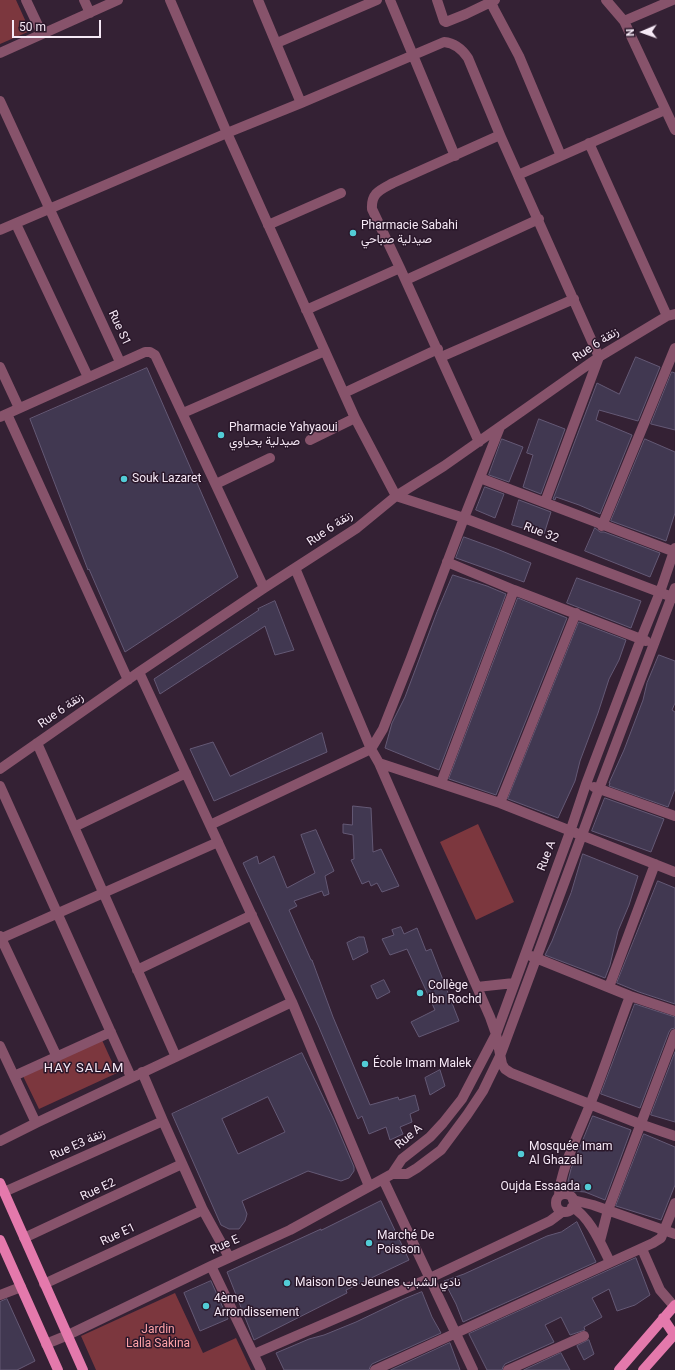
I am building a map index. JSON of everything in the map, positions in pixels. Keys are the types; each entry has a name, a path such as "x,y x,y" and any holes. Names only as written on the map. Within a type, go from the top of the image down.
{"main road":[{"path":"0,1183 83,1370"},
{"path":"0,1240 58,1370"},
{"path":"619,1370 674,1306"},
{"path":"642,1370 675,1335 663,1318"}],"street":[{"path":"26,0 42,34"},
{"path":"84,0 90,13"},
{"path":"0,54 118,0"},
{"path":"170,0 227,133 355,418 396,496"},
{"path":"258,0 302,103"},
{"path":"277,44 377,0"},
{"path":"390,0 455,156"},
{"path":"437,0 444,21 446,22 493,1 519,56 561,156"},
{"path":"606,0 624,21 675,130"},
{"path":"624,21 673,0"},
{"path":"0,230 444,42 457,46 464,51 468,58 500,135 539,219 599,357 545,502"},
{"name":"Rue S1","path":"0,101 120,362 145,352 150,352 155,355 264,588"},
{"path":"518,175 665,110"},
{"path":"479,442 406,280 372,209 371,202 378,191 393,183 500,135"},
{"path":"589,143 671,315"},
{"path":"268,225 341,193"},
{"path":"406,280 539,219"},
{"path":"16,224 88,377"},
{"path":"306,310 400,268"},
{"path":"344,393 574,299"},
{"name":"Rue 6 زنقة","path":"0,769 139,672 357,528 396,496 444,466 599,357 671,315"},
{"path":"602,526 675,348"},
{"path":"183,413 325,351"},
{"path":"120,362 3,416 128,680"},
{"path":"0,367 19,408"},
{"path":"310,440 355,418"},
{"path":"210,825 371,749 383,729 409,665 447,562 500,427"},
{"path":"216,484 270,458"},
{"path":"480,478 545,502 602,526 675,551"},
{"name":"Rue 32","path":"396,496 464,518 660,592 674,594"},
{"name":"Rue A","path":"387,1176 402,1159 430,1137 458,1104 468,1089 496,1034 570,832 586,784 675,551"},
{"path":"447,562 514,590 654,643"},
{"path":"295,568 371,749 379,763 490,1017 496,1034 502,1064 505,1069 511,1073 640,1124 675,1136"},
{"path":"441,783 514,590"},
{"path":"473,1370 430,1278 387,1176 407,1174 441,1150 483,1091 500,1056 599,788 674,594"},
{"path":"500,803 576,613"},
{"path":"139,672 292,1002 369,1186"},
{"path":"37,743 176,1057"},
{"path":"379,763 500,803 570,832 675,872"},
{"path":"74,827 186,773"},
{"path":"586,784 675,815"},
{"path":"0,786 131,1077"},
{"path":"57,1057 0,938 58,914 218,842"},
{"path":"609,987 655,864"},
{"path":"137,970 252,915"},
{"path":"525,953 630,996 675,1011"},
{"path":"476,987 514,983"},
{"path":"562,1212 557,1207 556,1203 559,1196 560,1184 630,996"},
{"path":"0,1141 131,1077 292,1002"},
{"path":"14,1076 111,1032"},
{"path":"600,1241 608,1210 675,1034"},
{"path":"0,1046 36,1123"},
{"path":"142,1072 203,1210 229,1257"},
{"name":"Rue E3 زنقة","path":"4,1192 163,1121"},
{"name":"Rue E2","path":"24,1238 182,1164"},
{"name":"Rue E","path":"46,1344 68,1335 229,1257 290,1230 387,1176"},
{"path":"559,1196 567,1195 581,1213 600,1241 610,1262"},
{"path":"572,1203 608,1210 670,1232"},
{"path":"254,1354 430,1278 550,1221 562,1212 570,1210 572,1203"},
{"path":"374,1370 610,1262 642,1249 662,1238 670,1232 675,1203"},
{"name":"Rue E1","path":"44,1284 203,1210"},
{"path":"642,1249 660,1290 674,1306"},
{"path":"211,1266 261,1370"},
{"path":"0,1295 21,1287"},
{"path":"508,1370 584,1336"}],"green space":[{"path":"0,0 16,0 30,31 0,44"},
{"path":"478,824 514,902 476,920 440,842"},
{"path":"102,1040 117,1073 39,1109 23,1076"},
{"name":"Jardin Lalla Sakina","path":"175,1293 203,1353 236,1338 251,1370 96,1370 81,1336"}],"building":[{"path":"636,357 660,367 638,421 599,410 596,420 632,435 600,514 556,497 555,500 553,499 597,383 619,394"},
{"name":"Souk Lazaret","path":"147,368 238,577 125,652 89,569 88,570 30,419"},
{"path":"672,372 675,373 675,430 651,424"},
{"path":"539,419 565,429 541,494 523,487 533,455 527,453"},
{"path":"502,439 523,447 509,482 489,475"},
{"path":"645,439 675,452 675,513 666,541 611,521"},
{"path":"485,487 504,494 495,518 476,510"},
{"path":"519,500 551,512 544,534 512,525"},
{"path":"595,528 600,532 604,532 660,553 650,577 585,551"},
{"path":"464,537 531,563 524,582 456,558"},
{"path":"453,575 506,594 439,770 385,748 392,723 405,697 437,612"},
{"path":"577,578 641,601 631,628 567,603"},
{"path":"518,598 567,618 496,795 449,779"},
{"path":"275,601 294,650 275,655 265,626 160,694 154,679 259,610 258,609"},
{"path":"579,622 626,640 619,660 609,679 580,761 575,781 558,818 508,799"},
{"path":"659,655 675,661 675,703 672,710 675,712 675,789 668,807 609,786 643,700 647,683"},
{"path":"322,733 327,752 214,801 190,749 213,742 230,776"},
{"path":"605,798 664,819 651,852 592,831"},
{"path":"353,806 371,808 373,852 381,849 399,886 382,892 377,883 371,886 369,881 362,884 351,860 354,859 353,835 343,833 343,824 352,825"},
{"path":"316,830 334,871 325,876 329,894 324,896 322,891 294,901 297,906 289,910 312,960 333,1017 370,1105 398,1097 399,1100 415,1095 419,1110 410,1114 412,1122 400,1127 403,1134 390,1140 386,1127 369,1134 362,1116 358,1119 318,1025 243,863 257,856 259,864 274,856 287,888 315,873 301,835"},
{"path":"583,854 638,876 629,905 618,931 610,965 605,978 545,955 571,893"},
{"path":"658,881 675,888 675,1004 617,983"},
{"path":"401,927 404,934 417,928 426,951 431,949 459,1021 419,1037 411,1022 435,1010 407,949 390,955 382,939 394,935 392,930"},
{"path":"359,937 364,937 368,952 353,960 347,943"},
{"path":"384,980 390,992 377,999 371,986"},
{"path":"635,1004 675,1017 675,1028 671,1029 669,1032 640,1108 601,1094"},
{"path":"675,1052 675,1122 651,1115"},
{"path":"302,1053 334,1120 354,1167 354,1171 349,1178 341,1181 308,1171 242,1201 247,1214 245,1221 239,1229 229,1229 221,1225 172,1114","holes":["268,1097 285,1132 238,1154 222,1119"]},
{"path":"440,1070 445,1086 430,1095 425,1078"},
{"path":"593,1116 631,1130 605,1200 585,1192 573,1191 568,1181 571,1169"},
{"path":"644,1134 675,1147 675,1185 661,1220 616,1206"},
{"name":"Maison Des Jeunes نادي الشباب","path":"381,1201 409,1260 346,1290 347,1293 254,1340 227,1272 321,1230"},
{"path":"577,1222 596,1262 463,1322 456,1304 444,1281 464,1274 547,1236 561,1232"},
{"path":"636,1258 650,1295 635,1305 617,1311 609,1289 592,1298 602,1317 584,1327 585,1330 570,1335 561,1317 545,1325 554,1342 505,1364 502,1370 487,1370 469,1334"},
{"name":"4ème Arrondissement","path":"211,1281 228,1319 200,1331 184,1293"},
{"path":"422,1292 432,1317 441,1333 372,1364 369,1370 284,1370 276,1353 356,1322"},
{"path":"7,1299 35,1361 17,1370 0,1370 0,1302"},
{"path":"589,1340 594,1354 584,1360 577,1346"},
{"path":"450,1343 460,1370 391,1370"},
{"path":"561,1353 570,1370 524,1370"}],"place":[{"name":"Pharmacie Sabahi صيدلية صباحي","path":"353,233"},
{"name":"Pharmacie Yahyaoui صيدلية يحياوي","path":"221,435"},
{"name":"Souk Lazaret","path":"124,479"},
{"name":"Collège Ibn Rochd","path":"420,993"},
{"name":"École Imam Malek","path":"365,1064"},
{"name":"Mosquée Imam Al Ghazali","path":"521,1154"},
{"name":"Oujda Essaada","path":"588,1187"},
{"name":"Marché De Poisson","path":"369,1243"},
{"name":"Maison Des Jeunes نادي الشباب","path":"287,1283"},
{"name":"4ème Arrondissement","path":"206,1306"}],"district":[{"name":"HAY SALAM","path":"84,1069"}]}
